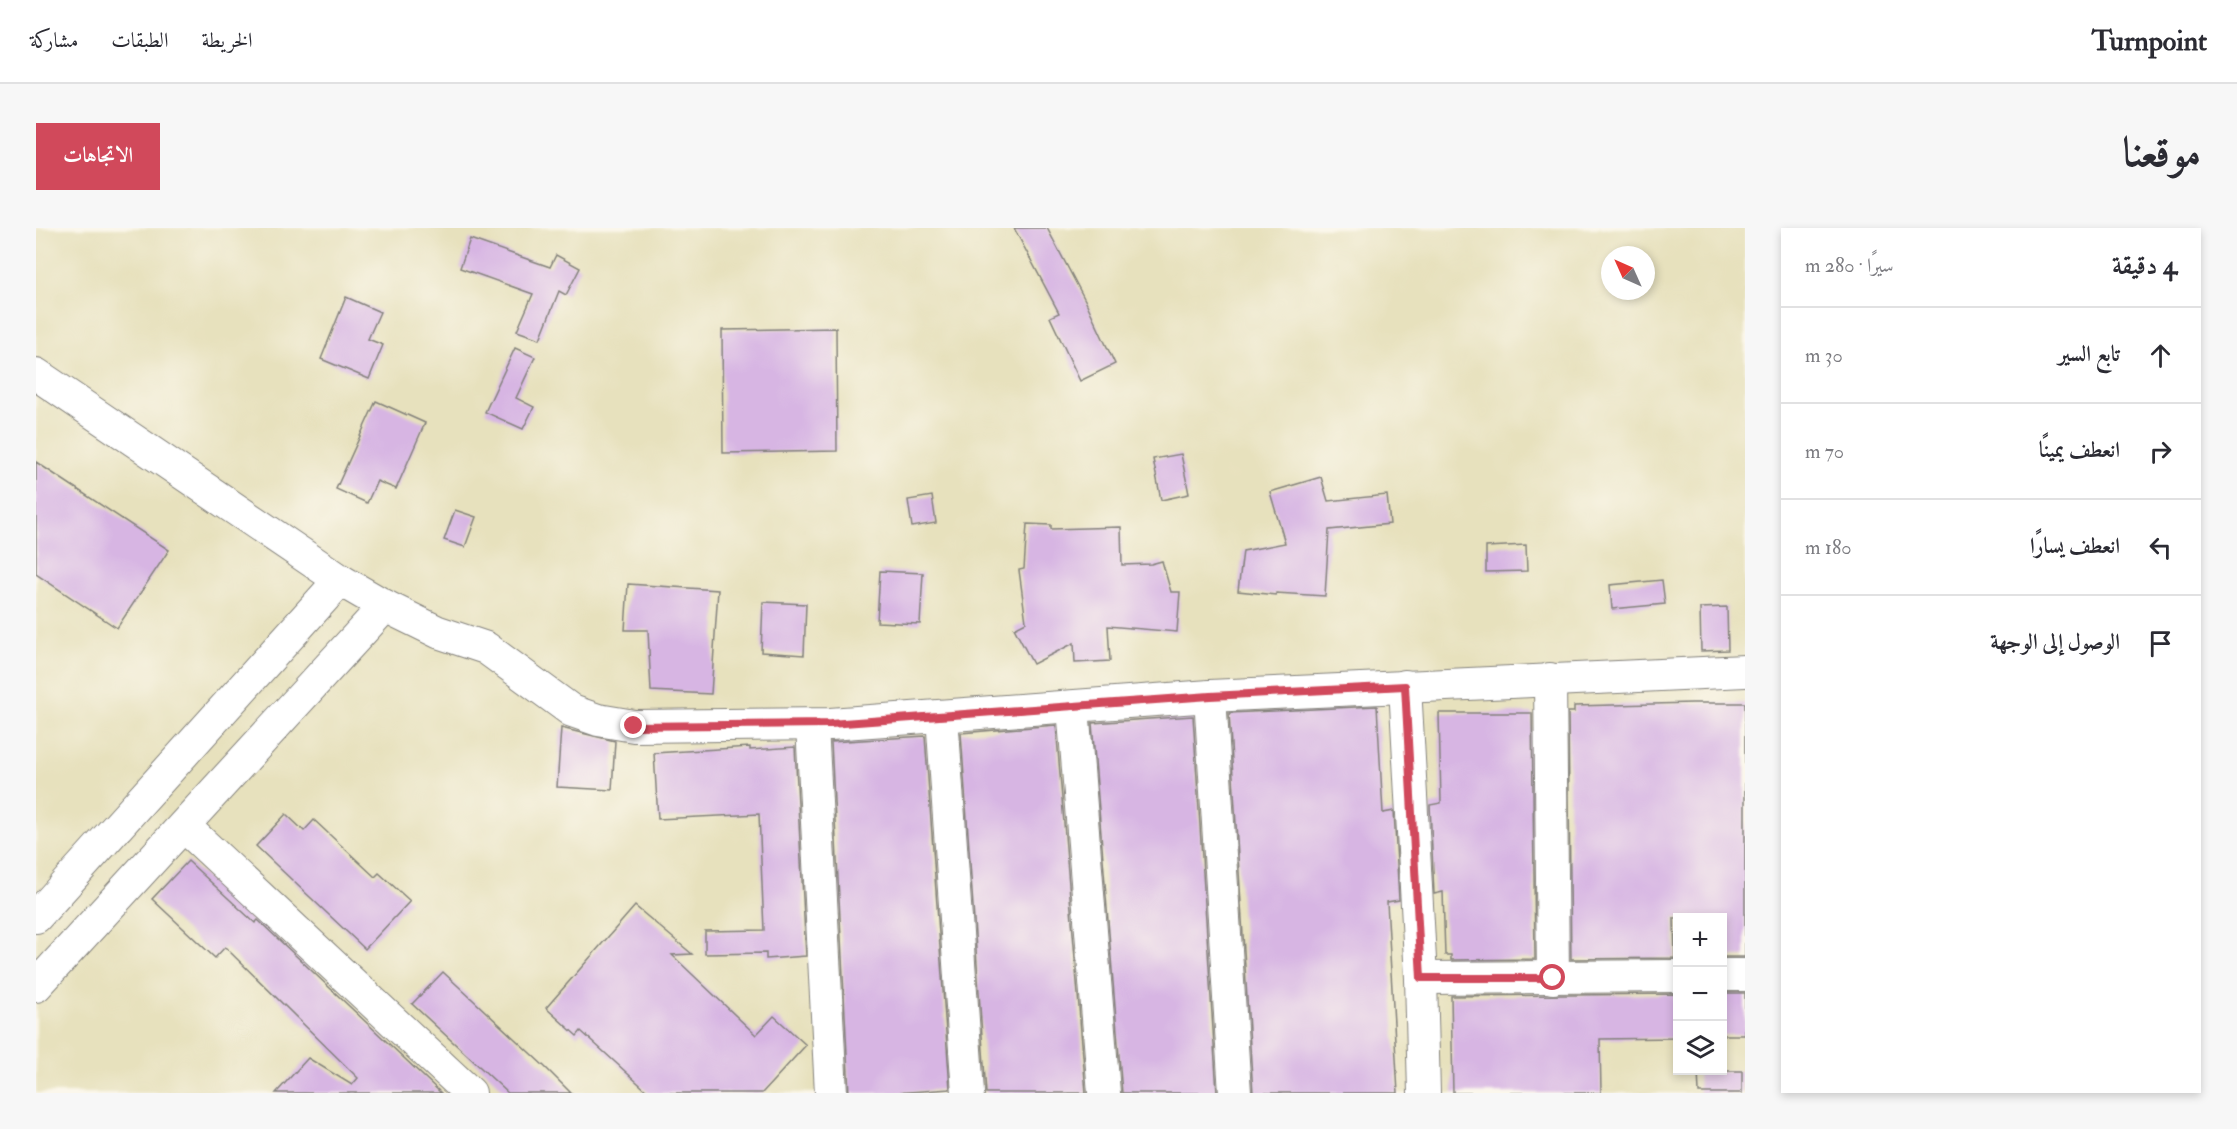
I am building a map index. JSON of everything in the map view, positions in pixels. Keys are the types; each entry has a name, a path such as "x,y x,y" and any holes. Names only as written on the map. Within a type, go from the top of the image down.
{"street":[{"path":"36,374 340,580 385,606 438,632 486,648 572,711 598,720 634,726 812,725 1210,696 1745,671"},
{"path":"36,916 340,580"},
{"path":"36,986 385,606"},
{"path":"1550,679 1553,978"},
{"path":"1405,686 1421,978 1424,1093"},
{"path":"1210,696 1235,1093"},
{"path":"1073,707 1104,1093"},
{"path":"942,716 968,1093"},
{"path":"812,725 831,1093"},
{"path":"184,826 470,1093"},
{"path":"1727,975 1745,975"},
{"path":"1421,978 1673,976"}],"building":[{"path":"1014,228 1047,228 1115,364 1080,381 1050,317 1059,313"},
{"path":"470,239 550,267 556,255 580,268 566,295 559,291 540,339 517,331 533,294 460,268"},
{"path":"346,297 380,312 368,339 383,345 369,379 321,359"},
{"path":"836,328 837,451 723,453 722,330"},
{"path":"515,348 535,357 516,398 534,407 523,429 485,412"},
{"path":"376,401 425,423 396,489 377,481 367,503 336,489"},
{"path":"1181,454 1189,494 1161,500 1153,459"},
{"path":"36,462 169,550 117,628 36,574"},
{"path":"1321,477 1328,501 1387,495 1390,524 1329,530 1325,596 1276,593 1276,595 1238,591 1243,551 1285,543 1270,492"},
{"path":"932,496 936,523 912,527 908,500"},
{"path":"455,510 476,517 465,547 444,540"},
{"path":"1027,524 1051,525 1051,529 1121,527 1122,565 1151,564 1162,561 1171,592 1180,592 1177,632 1108,626 1110,661 1075,663 1074,643 1033,664 1014,628 1026,622 1019,570 1024,569"},
{"path":"1526,545 1527,571 1486,572 1486,547"},
{"path":"880,571 923,573 920,624 877,622"},
{"path":"1662,580 1665,604 1612,609 1610,585"},
{"path":"628,584 718,590 711,694 651,691 648,630 625,630"},
{"path":"763,602 806,604 804,655 761,652"},
{"path":"1727,607 1728,650 1701,651 1700,608"},
{"path":"1745,703 1745,957 1727,957 1727,913 1673,913 1673,958 1571,959 1568,712 1574,712 1574,706"},
{"path":"1377,706 1383,813 1394,811 1399,900 1387,902 1398,1093 1253,1093 1229,713"},
{"path":"1439,713 1532,713 1535,959 1451,960 1451,955 1445,955 1443,892 1434,894 1430,805 1441,803"},
{"path":"1193,716 1217,1093 1122,1093 1092,723"},
{"path":"1056,725 1086,1093 986,1093 961,733"},
{"path":"561,728 615,741 612,790 557,787"},
{"path":"925,736 950,1089 895,1093 849,1093 831,742"},
{"path":"750,747 750,750 795,747 806,956 766,959 766,953 705,954 705,931 764,930 759,814 658,819 654,753"},
{"path":"286,814 304,831 314,820 375,877 379,873 410,901 365,949 256,846"},
{"path":"188,861 255,923 258,920 441,1093 276,1093 308,1058 352,1085 358,1078 225,947 215,958 152,899"},
{"path":"635,906 692,954 672,955 756,1035 774,1016 806,1045 762,1093 649,1093 581,1031 577,1036 546,1008"},
{"path":"443,972 571,1093 508,1093 412,1004"},
{"path":"1727,993 1745,993 1745,1035 1727,1035"},
{"path":"1673,994 1673,1038 1600,1039 1601,1093 1453,1093 1451,996"},
{"path":"1727,1071 1742,1071 1742,1093 1699,1093 1698,1075 1727,1075"}],"route":[{"path":"634,726 812,725 1210,696 1405,686 1421,978 1553,978"}]}
